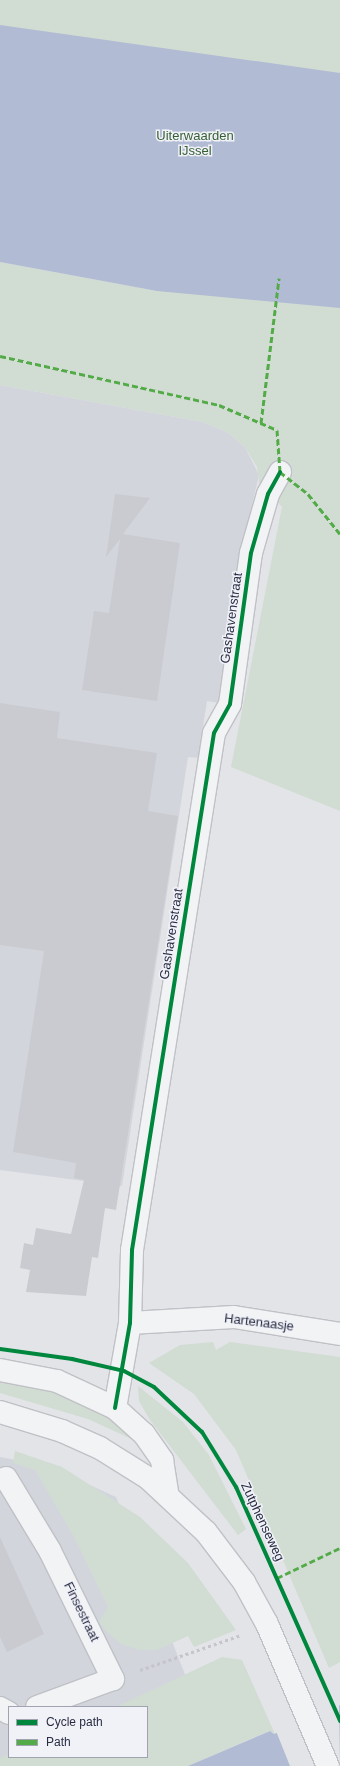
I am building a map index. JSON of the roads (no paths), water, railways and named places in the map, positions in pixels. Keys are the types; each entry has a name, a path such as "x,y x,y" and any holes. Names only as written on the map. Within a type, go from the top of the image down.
{"street":[{"name":"Gashavenstraat","path":"116,1408 130,1323 132,1250 214,733 230,704 251,553 268,494 280,472"},
{"name":"Hartenaasje","path":"130,1323 234,1317 340,1334"},
{"path":"0,1370 57,1381 116,1408 144,1434 162,1460 167,1493"},
{"path":"0,1412 81,1438 133,1468 167,1493 220,1548 266,1624 328,1766"},
{"name":"Finsestraat","path":"6,1478 50,1551 113,1679 40,1706"}],"water":[{"name":"Uiterwaarden IJssel","path":"0,25 340,73 340,308 157,291 0,262"},
{"path":"340,1705 340,1766 188,1766 270,1731 274,1734"}]}
